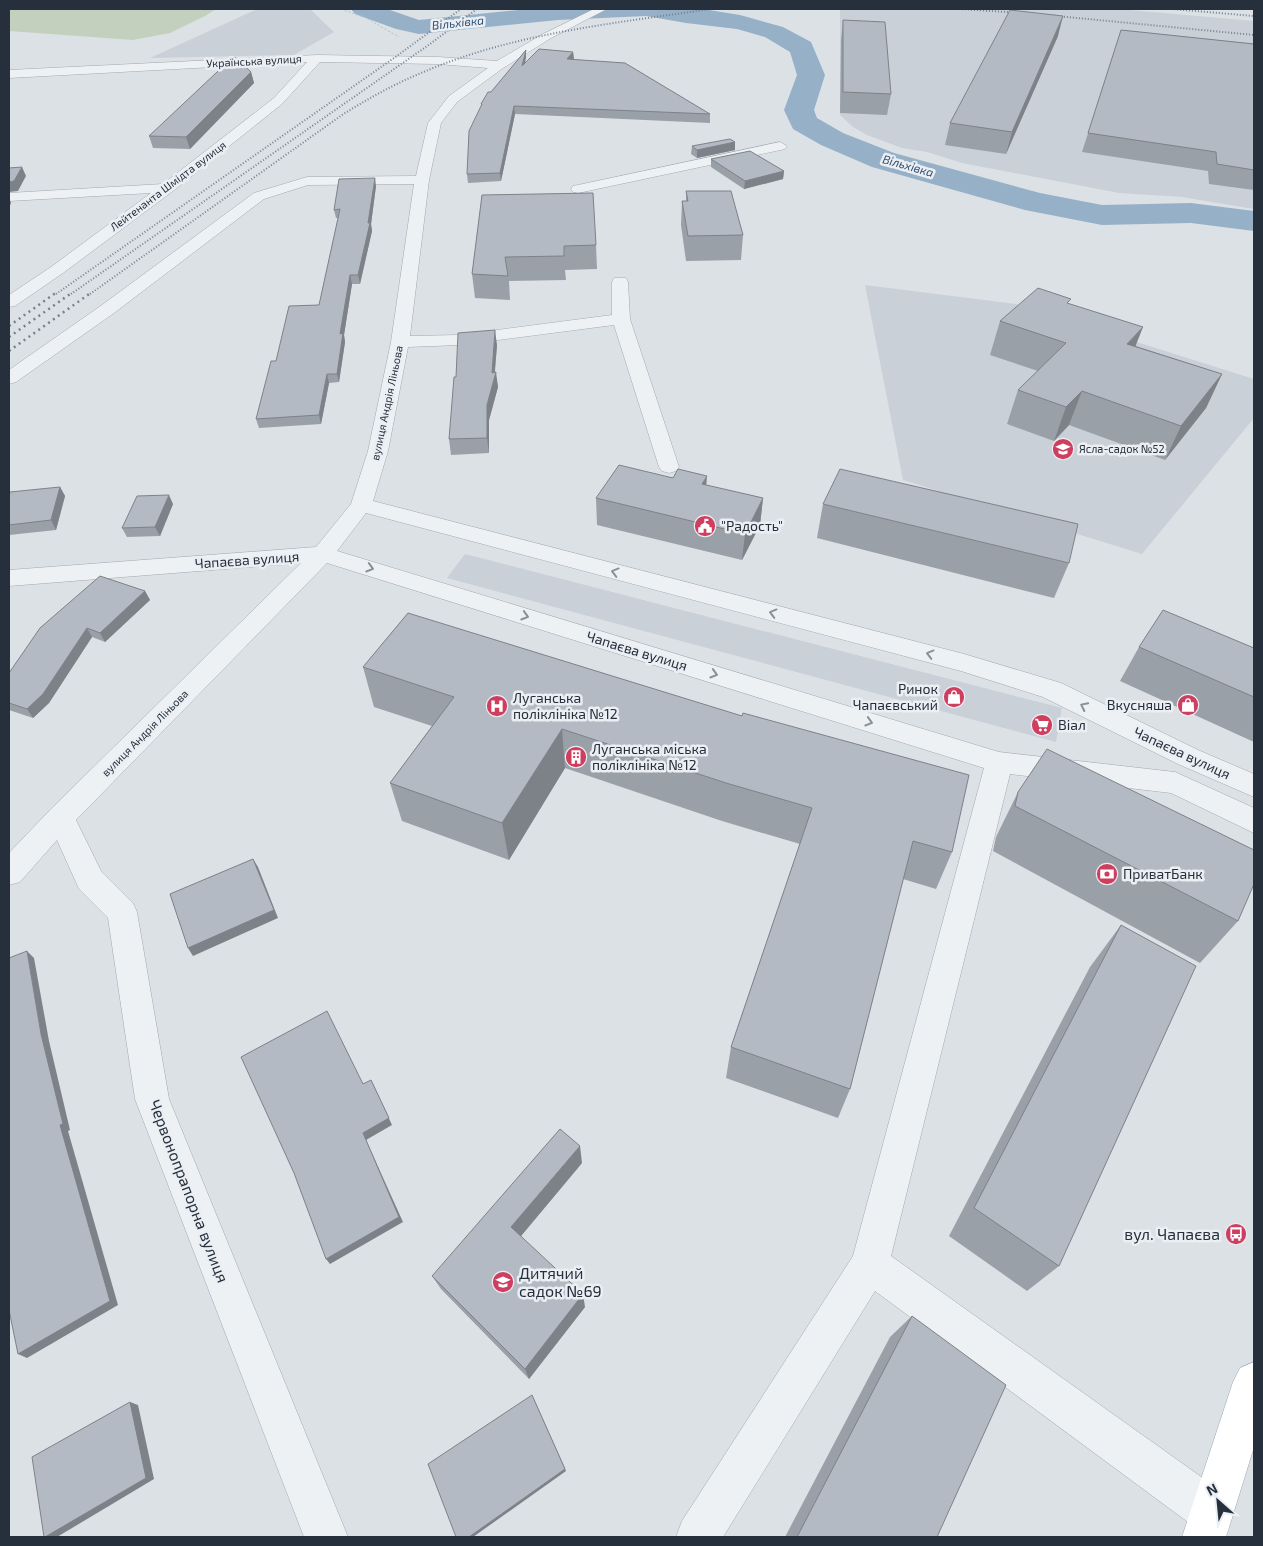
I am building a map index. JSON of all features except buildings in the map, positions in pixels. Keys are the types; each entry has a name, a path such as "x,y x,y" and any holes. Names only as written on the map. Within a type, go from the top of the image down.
{"main road":[{"path":"1208,1525 1254,1382"}],"street":[{"name":"вулиця Андрія Ліньова","path":"9,873 61,817 323,554 361,505 378,451 400,342 422,180 435,124 453,99 499,65 547,36 602,9"},
{"name":"Українська вулиця","path":"9,74 361,57 453,60 499,65"},
{"name":"Лейтенанта Шмідта вулиця","path":"9,302 57,270 168,188 278,101 317,58"},
{"path":"578,189 780,146"},
{"path":"9,378 108,308 259,196 307,181 422,180"},
{"path":"9,197 168,188"},
{"path":"620,282 622,319 669,467"},
{"path":"400,342 459,340 622,319"},
{"name":"Чапаєва вулиця","path":"361,505 964,663 1052,690 1188,757 1254,786"},
{"name":"Чапаєва вулиця","path":"9,578 323,554 999,762 1175,783 1254,821"},
{"path":"1175,783 1188,757"},
{"path":"698,1537 870,1264 999,762"},
{"name":"Червонопрапорна вулиця","path":"61,817 90,880 122,912 152,1099 326,1537"},
{"path":"870,1264 1208,1525"}],"shaded area":[{"path":"257,9 310,9 334,32 294,55 150,58"},
{"path":"840,9 1118,9 1254,21 1254,209 1182,197 1119,193 962,163 927,152 902,148 867,135 853,127 840,115"},
{"name":"Ясла-садок №52","path":"865,285 1016,304 1254,379 1254,418 1142,554 903,480"},
{"path":"465,554 1062,708 1056,742 447,578"}],"green space":[{"path":"9,9 216,9 170,33 133,40 9,31"}],"waterway":[{"name":"Вільхівка","path":"363,9 419,27 558,13 646,9"},
{"name":"Вільхівка","path":"647,9 686,16 709,17 740,22 774,32 802,48 811,75 799,110 804,123 832,139 883,160 1037,203 1102,215 1191,213 1254,221"}],"railway":[{"path":"56,294 394,58 461,9"},
{"path":"71,294 430,44 477,9"},
{"path":"90,294 342,115 404,81 460,58 530,38 711,9"},
{"path":"959,9 1024,13"},
{"path":"1171,9 1254,16"},
{"path":"1046,15 1254,35"},
{"path":"9,326 57,292"},
{"path":"9,337 73,292"},
{"path":"9,351 92,292"}],"place":[{"name":"Ясла-садок №52","path":"1063,449"},
{"name":"\"Радость\"","path":"705,526"},
{"name":"Ринок Чапаєвський","path":"954,697"},
{"name":"Вкусняша","path":"1188,705"},
{"name":"Луганська поліклініка №12","path":"497,706"},
{"name":"Віал","path":"1042,725"},
{"name":"Луганська міська поліклініка №12","path":"576,757"},
{"name":"ПриватБанк","path":"1107,874"},
{"name":"вул. Чапаєва","path":"1236,1234"},
{"name":"Дитячий садок №69","path":"503,1282"}]}
